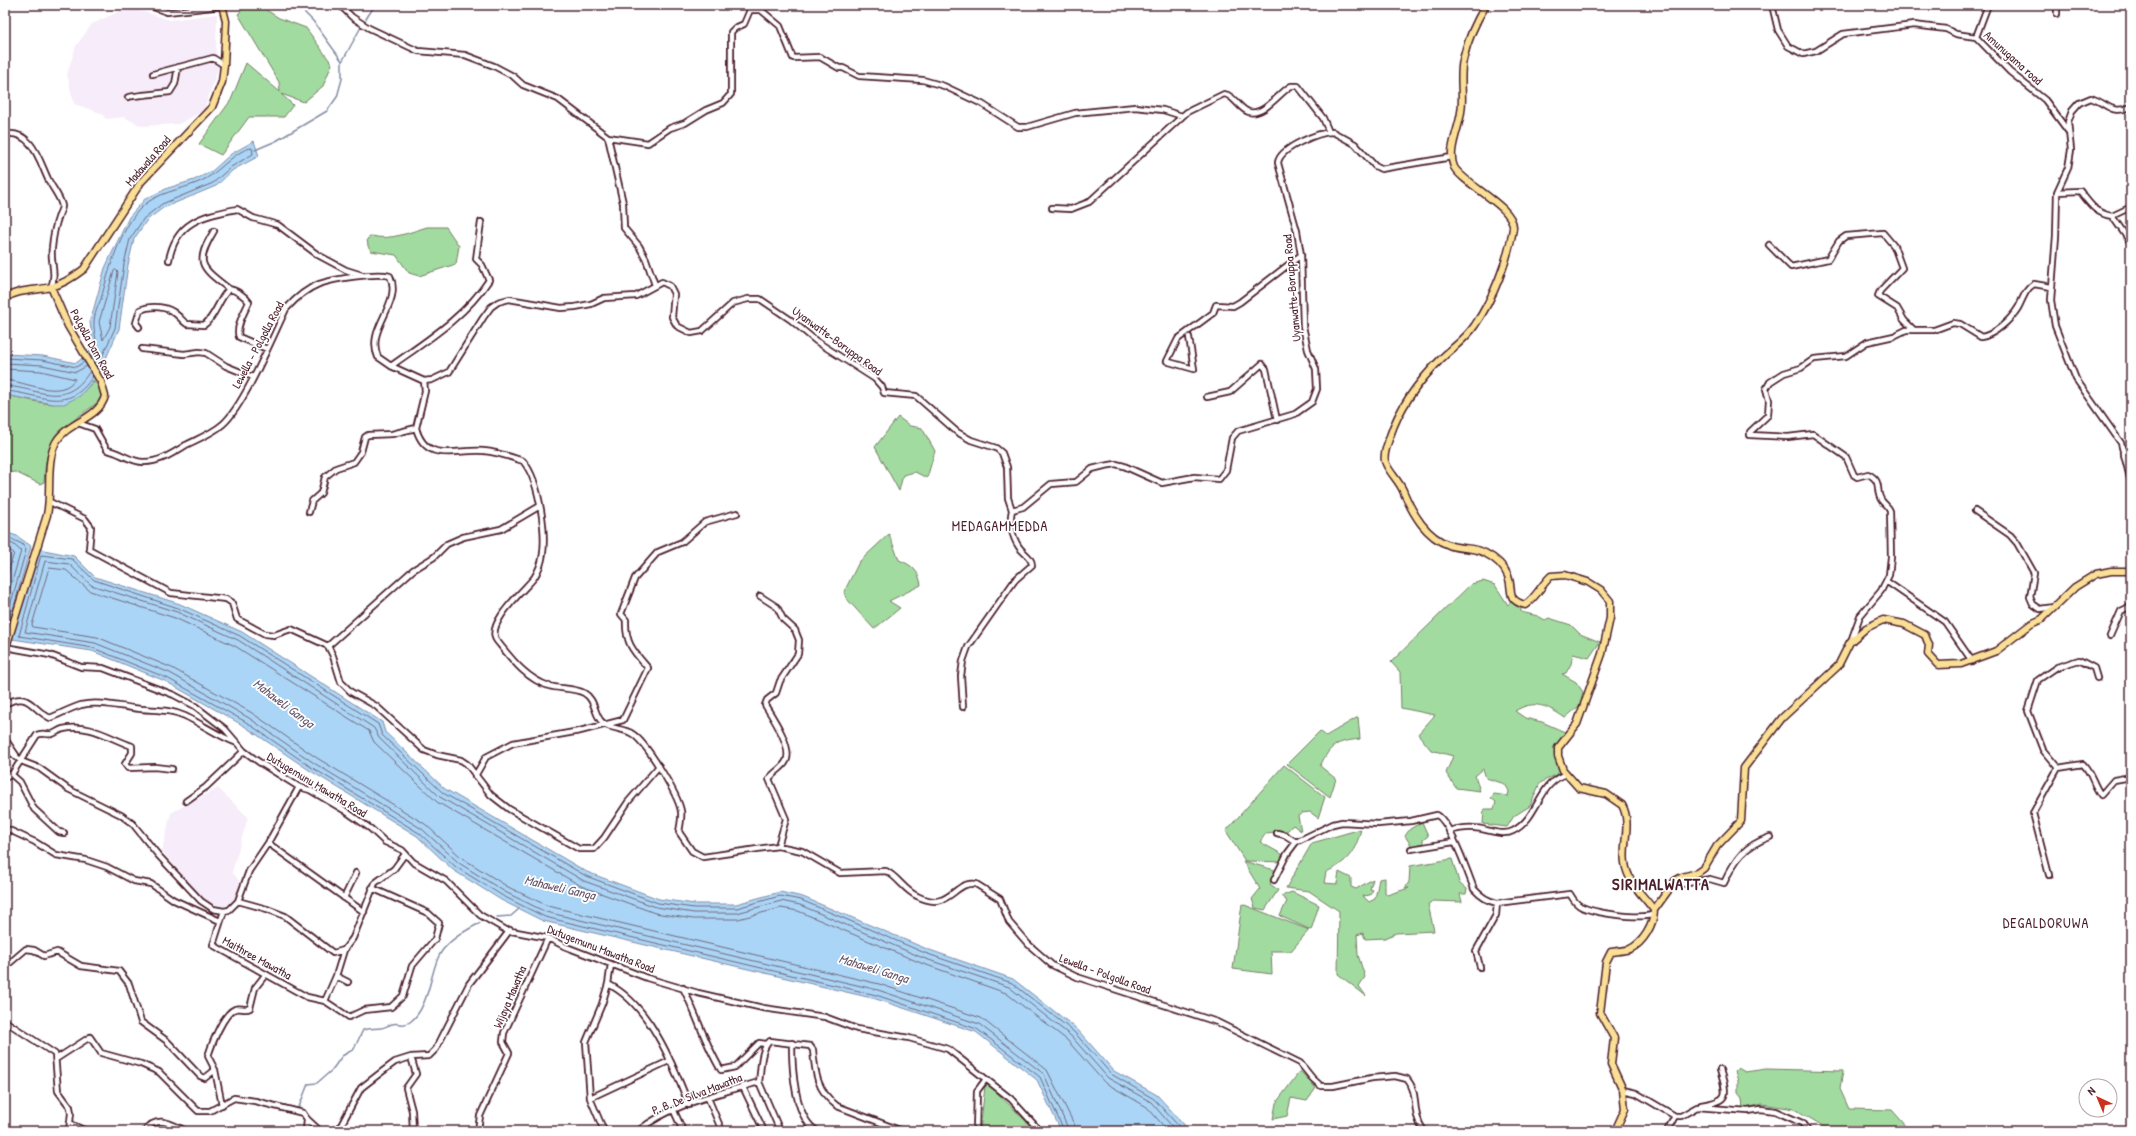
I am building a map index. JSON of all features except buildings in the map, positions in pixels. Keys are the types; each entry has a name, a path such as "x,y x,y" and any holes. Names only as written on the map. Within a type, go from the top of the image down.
{"main road":[{"path":"1486,5 1462,61 1462,112 1452,157 1457,170 1494,200 1508,215 1513,224 1509,248 1491,297 1476,324 1465,338 1442,358 1421,381 1402,406 1388,442 1385,460 1389,469 1400,482 1412,512 1425,529 1449,546 1474,548 1492,557 1502,566 1509,578 1511,596 1516,602 1525,605 1532,601 1540,587 1550,576 1565,575 1588,582 1601,590 1610,601 1610,618 1602,654 1577,724 1558,748 1558,756 1567,774 1579,788 1606,794 1622,805 1627,824 1625,858 1627,870 1634,886 1654,912"},
{"name":"Madawala Road","path":"5,298 11,294 52,287 71,279 84,269 141,182 212,106 222,82 224,65 226,21 222,6"},
{"name":"Polgolla Dam Road","path":"6,647 50,502 50,470 54,449 62,434 103,402 105,396 103,386 64,318 52,287"},
{"path":"1615,1131 1625,1109 1623,1090 1611,1064 1614,1038 1600,1013 1606,962 1611,952 1628,950 1637,944 1652,924 1654,912 1670,886 1682,877 1697,873 1704,868 1717,846 1741,821 1744,768 1782,718 1838,666 1850,642 1875,622 1891,620 1904,624 1925,635 1929,645 1928,654 1938,665 1972,661 2005,646 2056,606 2075,587 2096,574 2111,570 2131,571"}],"street":[{"path":"148,5 167,12 222,6"},
{"path":"340,5 352,17 369,28 418,51 465,55 494,66 513,76 523,85 558,99 608,137 648,143 670,128 685,123 706,110 723,103 731,94 731,32 747,20 750,10 747,5"},
{"name":"Amunugama road","path":"1772,5 1778,30 1788,46 1803,54 1816,51 1843,34 1914,25 1946,29 1956,34 1976,37 2010,72 2045,100 2068,131"},
{"path":"1976,37 1988,5"},
{"path":"2057,5 2057,14"},
{"path":"750,10 761,10 780,26 793,58 820,57 839,68 843,68 859,76 923,80 944,86 982,104 1018,127 1027,127 1075,113 1135,107 1163,110 1182,116"},
{"path":"154,74 213,58 224,65"},
{"path":"128,97 131,95 146,96 170,92 175,84 178,67"},
{"path":"1052,208 1070,209 1089,202 1131,162 1152,146 1182,116 1200,104 1224,94 1228,95 1248,112 1257,111 1266,106 1285,89 1294,85 1302,89 1323,118 1329,132 1337,134 1354,144 1375,166 1381,169 1452,157"},
{"path":"2131,107 2120,111 2111,110 2100,102 2091,98 2079,103 2072,111 2068,122 2071,150 2068,168 2057,192 2056,236 2051,287 2051,300 2055,326 2076,379 2093,406 2110,426 2121,443 2131,482"},
{"name":"Uyanwatte-Boruppa Road","path":"655,285 662,282 670,286 674,294 672,317 677,326 691,333 702,331 733,303 748,299 760,299 791,320 816,341 874,379 882,387 884,393 916,396 957,432 971,440 996,448 1002,453 1006,467 1008,498 1012,510 1022,507 1051,484 1076,482 1092,469 1116,464 1124,466 1162,483 1194,477 1219,479 1226,470 1235,434 1242,429 1287,418 1312,402 1317,389 1316,369 1308,350 1303,326 1301,255 1294,218 1282,182 1278,158 1283,152 1292,147 1329,132"},
{"path":"5,134 10,133 24,138 34,146 62,208 55,227 50,257 54,275 52,287"},
{"path":"604,724 601,722 590,699 584,693 549,686 535,680 518,666 496,640 495,633 505,611 515,597 533,579 540,565 543,547 543,524 540,506 528,466 523,461 484,451 440,453 426,445 421,440 416,428 425,391 424,381 432,380 449,372 491,307 498,302 509,299 561,308 575,307 591,304 604,298 636,296 655,285 646,259 639,246 624,228 623,203 608,137"},
{"path":"2057,192 2080,191 2096,210 2103,215 2112,216 2131,207"},
{"path":"169,260 172,245 186,227 197,220 237,209 253,218 278,225 318,255 346,270 364,275"},
{"path":"2112,216 2131,243"},
{"path":"391,366 450,323 480,294 489,280 482,265 476,259 481,222"},
{"path":"214,231 204,248 202,263 209,274 229,290 247,298 249,302 238,329 239,337 267,349"},
{"path":"1769,245 1791,267 1828,259 1839,241 1846,236 1883,233 1894,246 1902,268 1880,291 1878,296 1897,308 1904,320 1913,329"},
{"path":"1189,337 1194,369 1168,362 1167,361 1178,339 1213,313 1216,305 1233,306 1240,302 1301,255"},
{"name":"Lewella - Polgolla Road","path":"78,423 95,428 107,450 118,452 128,458 142,462 156,461 223,424 239,404 286,308 306,291 319,284 364,275 390,276 394,285 391,300 375,343 378,357 391,366 424,381"},
{"path":"1850,642 1860,616 1881,591 1886,581 1891,557 1890,511 1881,500 1878,484 1874,477 1868,474 1857,477 1854,475 1846,457 1813,434 1788,437 1750,435 1750,432 1768,415 1769,405 1766,390 1770,382 1784,373 1801,368 1814,359 1846,356 1867,342 1913,329 1934,330 1953,323 1960,324 1982,337 1988,336 2002,326 2018,309 2029,287 2034,284 2051,287"},
{"path":"139,327 136,323 140,310 152,307 167,308 178,315 187,324 204,325 210,320 224,295 229,290"},
{"path":"142,349 184,354 199,352 206,353 226,366 253,377"},
{"path":"1207,398 1230,392 1262,364 1266,369 1277,420"},
{"path":"309,512 312,500 321,493 325,477 336,468 354,462 361,452 365,437 368,435 406,432 416,428"},
{"path":"2124,452 2131,447"},
{"path":"50,502 84,519 91,527 89,549 161,589 180,596 226,599 232,603 237,619 260,632 274,635 291,629 328,646 333,656 338,676 351,692 376,706 424,750 437,755 461,760 491,795 509,810 579,849 594,849 604,838 628,802 659,766"},
{"path":"328,646 412,570 434,557 447,544 463,537 501,529 540,506"},
{"path":"963,706 962,668 968,647 1015,580 1032,565 1031,559 1020,549 1013,535 1011,517 1012,510"},
{"path":"1975,511 2010,536 2017,543 2034,574 2030,597 2033,604 2040,609 2056,606"},
{"path":"475,776 486,757 513,743 580,731 623,720 648,668 637,656 628,642 625,636 626,620 621,614 635,578 658,552 682,542 705,522 737,513"},
{"path":"1886,581 1945,622 1972,661"},
{"path":"760,596 777,607 783,619 795,630 799,640 798,654 780,681 776,693 767,700 765,705 780,729 788,754 786,762 769,779 786,819 778,846"},
{"path":"2110,636 2122,611 2131,606"},
{"name":"Dutugemunu Mawatha Road","path":"6,647 50,655 81,667 103,668 174,695 194,706 225,729 244,751 299,787 310,790 344,810 371,829 384,842 402,850 413,862 446,881 480,914 510,930 548,938 564,946 647,978 683,988 763,1008 825,1017 857,1029 920,1041 948,1050 1011,1099 1040,1131"},
{"path":"2058,768 2043,750 2028,711 2038,680 2057,667 2080,660 2094,668 2096,678"},
{"path":"5,704 16,698 28,700 50,718 89,704 116,704 134,708 153,708 170,711 184,716 226,739 238,743"},
{"name":"Lewella - Polgolla Road","path":"604,724 632,733 659,766 681,812 679,832 692,851 703,857 778,846 802,851 840,873 886,870 910,892 927,900 942,901 966,885 976,884 1000,899 1009,922 1028,944 1052,965 1077,977 1217,1022 1300,1063 1312,1079 1320,1086 1326,1087 1372,1078 1395,1076 1408,1078 1414,1093 1418,1121 1424,1131"},
{"path":"5,778 12,774 29,745 40,733 52,734 62,729 78,727 102,732 116,740 132,746 132,753 125,764 128,768 155,767 172,769"},
{"path":"5,739 21,761"},
{"path":"5,747 21,761 39,768 68,789 122,815 133,824 158,856 201,901 213,909 224,911 229,910 238,901 249,871 268,843 299,787"},
{"path":"186,801 206,787 244,751"},
{"path":"2058,768 2083,764 2090,771 2096,789 2101,795 2114,780 2131,777"},
{"path":"2049,875 2033,813 2058,768"},
{"path":"5,774 12,774 20,782 34,809 46,818 53,826 64,833"},
{"path":"1449,831 1474,828 1502,833 1512,832 1521,826 1535,810 1546,787 1557,777 1567,774"},
{"path":"1274,880 1287,854 1296,842 1342,822 1378,824 1411,821 1437,815 1442,817 1474,889 1480,897 1497,903 1570,894 1581,907 1632,916 1647,917 1654,912"},
{"path":"5,828 35,842 56,855 86,860 107,867 134,881 152,884 174,900 220,921"},
{"path":"1277,833 1285,835 1296,842"},
{"path":"1670,886 1710,878 1724,883 1746,849 1754,843 1770,838"},
{"path":"1411,850 1454,842"},
{"path":"268,843 364,912"},
{"path":"325,1001 336,976 344,950 353,938 372,888 375,883 394,869 405,854"},
{"path":"344,898 356,873"},
{"name":"Maithree Mawatha","path":"224,911 213,945 307,997 325,1001 349,1017 364,1010 391,1007 403,996 412,966 435,939 439,923 428,912 372,888"},
{"path":"238,901 285,916 334,953 340,962"},
{"path":"1480,967 1476,951 1496,915 1497,903"},
{"path":"338,1131 362,1088 395,1062 411,1057 429,1056 436,1049 469,984 510,930"},
{"name":"Wijaya Mawatha","path":"478,1131 480,1116 509,1053 503,1042 504,1033 548,938"},
{"path":"5,967 26,949 34,950 44,956 57,952 81,966 119,971 128,984 136,1011 144,1026 167,1041 200,1076 205,1078 215,1070"},
{"path":"334,953 344,950"},
{"path":"604,1131 590,1098 586,1042 608,984 611,964"},
{"path":"222,1105 215,1070 208,1056 213,1042 228,1014 233,1010 246,1010 250,1008 255,988 266,974"},
{"path":"336,976 348,982"},
{"path":"608,984 622,990 634,1001 649,1023 669,1061 689,1105"},
{"path":"683,988 694,1009 710,1052 721,1070 735,1067 759,1043 766,1044 770,1041 810,1046 813,1050 817,1081 829,1100 837,1106 902,1131"},
{"path":"5,1021 49,1048 56,1058 58,1091 70,1107 71,1124 69,1131"},
{"path":"56,1058 90,1037 101,1053 140,1064 159,1072 198,1111 210,1111 234,1098 255,1101 303,1113 307,1119 320,1131"},
{"path":"792,1043 794,1084 808,1122 817,1131"},
{"path":"759,1082 766,1044"},
{"path":"411,1057 416,1074 406,1088 412,1110 414,1131"},
{"path":"590,1098 669,1061"},
{"path":"1681,1116 1692,1106 1718,1102 1722,1099 1725,1092 1720,1070"},
{"path":"976,1131 977,1091 986,1080"},
{"name":"P. B. De Silva Mawatha","path":"638,1131 657,1118 674,1111 708,1098 759,1082 780,1131"},
{"path":"743,1087 764,1131"},
{"path":"1623,1090 1636,1093 1675,1116 1681,1116 1697,1107 1748,1111 1761,1109 1775,1111 1802,1123 1808,1131"},
{"path":"708,1098 722,1131"},
{"path":"674,1111 683,1131"},
{"path":"1666,1131 1675,1116"},
{"path":"306,1131 307,1119"},
{"path":"145,1131 154,1122 159,1121 186,1131"},
{"path":"71,1124 86,1131"}],"shaded area":[{"path":"129,7 170,20 217,14 216,52 219,66 204,110 179,124 142,126 124,117 106,119 101,113 74,104 67,74 76,46 92,24"},
{"path":"218,788 248,817 232,872 240,882 235,901 220,908 200,896 162,851 171,813"}],"green space":[{"path":"247,5 263,8 279,18 306,28 332,64 323,86 304,102 281,94 293,105 284,117 249,117 221,155 199,144 231,100 246,63 280,92 279,82 238,14"},
{"path":"427,227 446,227 459,246 456,264 419,276 409,273 396,255 371,251 368,246 367,239 372,236 393,237"},
{"path":"94,381 101,390 101,400 71,422 53,443 45,466 44,482 40,484 15,472 5,473 5,395 43,403 62,403 72,399"},
{"path":"898,417 910,426 922,428 935,451 927,478 915,472 903,475 899,491 875,447"},
{"path":"889,534 899,560 908,564 917,572 921,585 889,601 900,608 874,629 846,598 844,592 859,562"},
{"path":"1483,581 1495,585 1508,605 1514,599 1521,602 1521,612 1538,616 1545,620 1549,618 1571,625 1580,634 1600,642 1589,658 1573,654 1571,664 1566,673 1562,674 1576,682 1583,692 1579,706 1565,718 1547,707 1535,705 1528,705 1515,711 1525,718 1542,722 1567,733 1554,748 1561,772 1540,783 1530,806 1514,816 1507,827 1483,824 1484,809 1494,809 1496,802 1491,798 1494,794 1508,796 1509,791 1505,784 1486,778 1483,769 1475,776 1480,791 1456,788 1446,773 1453,756 1431,750 1418,734 1435,715 1401,708 1400,672 1391,662 1471,584"},
{"path":"1358,717 1360,739 1345,741 1335,745 1320,766 1336,779 1330,797 1287,764 1320,731 1326,736"},
{"path":"1284,765 1325,797 1318,818 1310,812 1302,813 1298,816 1301,831 1293,825 1287,831 1266,833 1260,842 1287,857 1285,862 1245,861 1226,831"},
{"path":"1422,822 1428,836 1423,840 1423,845 1413,848 1405,836 1410,829"},
{"path":"1361,829 1359,837 1350,855 1340,865 1326,872 1324,883 1337,884 1339,872 1351,878 1351,887 1356,889 1373,879 1370,889 1373,890 1370,895 1363,896 1369,902 1375,899 1379,879 1385,878 1385,892 1387,895 1409,888 1405,888 1409,882 1410,866 1452,859 1459,882 1467,889 1466,894 1460,894 1462,902 1433,901 1428,904 1434,931 1396,933 1385,938 1365,939 1363,933 1357,935 1358,955 1365,977 1359,986 1366,996 1338,974 1339,911 1309,891 1286,888 1312,843"},
{"path":"1243,861 1278,871 1270,884 1278,890 1265,910 1255,908 1252,899 1260,889"},
{"path":"1292,892 1319,905 1311,930 1280,916 1287,901 1281,896"},
{"path":"1242,904 1309,930 1291,951 1271,951 1272,974 1233,969"},
{"path":"1738,1068 1745,1072 1766,1069 1843,1071 1840,1089 1849,1109 1892,1110 1907,1127 1901,1131 1831,1131 1795,1109 1762,1104 1743,1109 1742,1098 1738,1093 1738,1081 1735,1071"},
{"path":"1300,1071 1316,1088 1307,1101 1291,1098 1287,1116 1273,1119 1276,1103"},
{"path":"989,1085 1033,1128 1034,1131 980,1131 985,1086"}],"water":[{"path":"254,141 259,156 233,170 216,186 163,208 147,220 134,239 128,265 119,329 99,374 80,396 64,404 53,404 5,395 5,354 43,356 76,363 89,353 93,346 90,322 105,268 129,217 145,199 168,188 194,180 212,171 231,154"},
{"path":"5,532 17,536 31,546 5,637"},
{"name":"Mahaweli Ganga","path":"39,549 74,556 95,577 180,604 242,632 382,722 385,732 445,789 587,872 659,899 695,904 736,904 780,892 803,897 927,949 1013,979 1077,1029 1114,1071 1157,1095 1190,1131 1061,1131 1037,1080 976,1032 876,999 543,921 501,900 453,870 417,836 309,770 244,726 165,681 92,651 12,639"}],"waterway":[{"path":"255,150 276,141 327,111 337,97 342,79 342,61 313,21 297,5"},
{"path":"366,19 375,5"},
{"path":"343,60 361,27"},
{"path":"497,917 511,916 519,909"},
{"path":"238,1096 256,1098 296,1108 299,1107 308,1084 317,1083 332,1070 342,1056 354,1049 363,1030 382,1028 391,1024 405,1024 410,1022 416,1016 425,1001 435,965 441,952 450,942 468,929 480,923"}],"district":[{"name":"MEDAGAMMEDDA","path":"1000,526"},
{"name":"SIRIMALWATTA","path":"1661,884"},
{"name":"DEGALDORUWA","path":"2046,923"}]}
